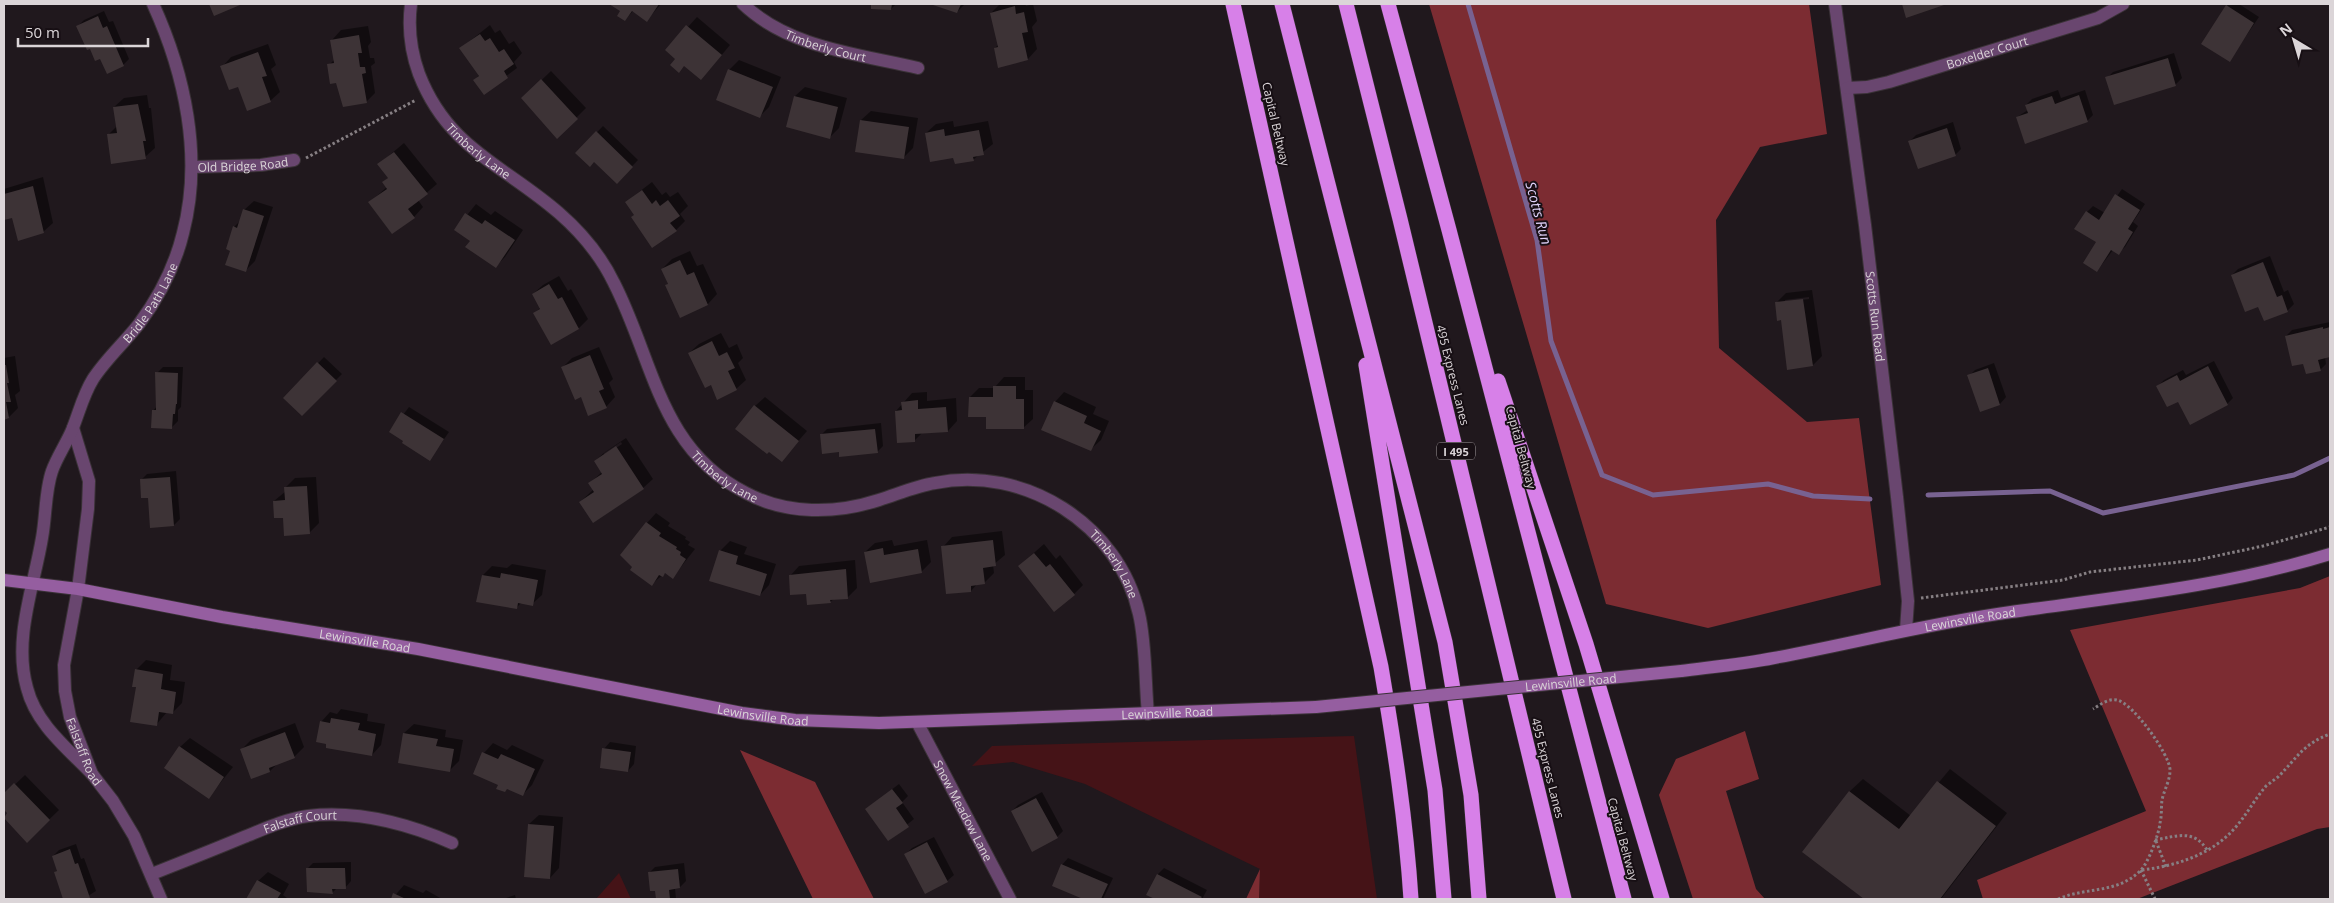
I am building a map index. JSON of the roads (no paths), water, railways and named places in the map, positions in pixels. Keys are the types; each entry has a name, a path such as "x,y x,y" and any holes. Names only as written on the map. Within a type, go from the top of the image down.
{"highway":[{"name":"Capital Beltway","path":"1233,4 1381,667 1397,763 1411,899"},
{"path":"1282,4 1445,642 1471,795 1479,899"},
{"name":"495 Express Lanes","path":"1346,4 1564,895"},
{"name":"Capital Beltway","path":"1388,4 1624,899"},
{"path":"1449,230 1586,644 1662,899"},
{"path":"1350,267 1436,790 1444,899"}],"main road":[{"name":"Lewinsville Road","path":"4,580 78,589 222,616 418,649 742,712 836,723 917,722 1316,707 1681,671 1773,659 1906,630 2012,612 2140,596 2285,568 2330,554"}],"street":[{"name":"Bridle Path Lane","path":"92,774 45,726 34,708 26,688 23,664 25,625 32,582 42,540 52,473 92,381 139,323 157,296 172,267 183,234 190,202 192,167 190,133 179,76 167,36 153,4"},
{"name":"Timberly Lane","path":"411,4 410,38 416,65 427,93 440,115 476,153 557,211 580,232 600,258 615,284 672,422 702,463 723,480 748,495 802,510 828,511 854,507 936,482 963,479 988,480 1013,485 1039,494 1062,506 1085,523 1104,544 1120,566 1131,589 1139,615 1148,714"},
{"name":"Timberly Court","path":"743,4 755,16 775,29 799,40 918,68"},
{"name":"Scotts Run Road","path":"1835,4 1847,88 1908,600 1906,630"},
{"name":"Boxelder Court","path":"1847,88 1867,87 1918,74 2098,18 2123,4"},
{"name":"Old Bridge Road","path":"192,167 261,165 294,160"},
{"path":"73,428 89,482 88,509 78,589"},
{"name":"Falstaff Road","path":"78,589 64,665 65,692 70,717 92,774 113,801 134,836 152,874 161,899"},
{"name":"Snow Meadow Lane","path":"917,722 1010,899"},
{"name":"Falstaff Court","path":"152,874 282,822 306,816 335,814 364,816 402,824 452,843"}],"waterway":[{"name":"Scotts Run","path":"1468,4 1537,240 1551,341 1602,475 1653,495 1768,484 1813,496 1870,499"},
{"path":"1928,495 2050,491 2103,513 2294,475 2330,458"}]}
